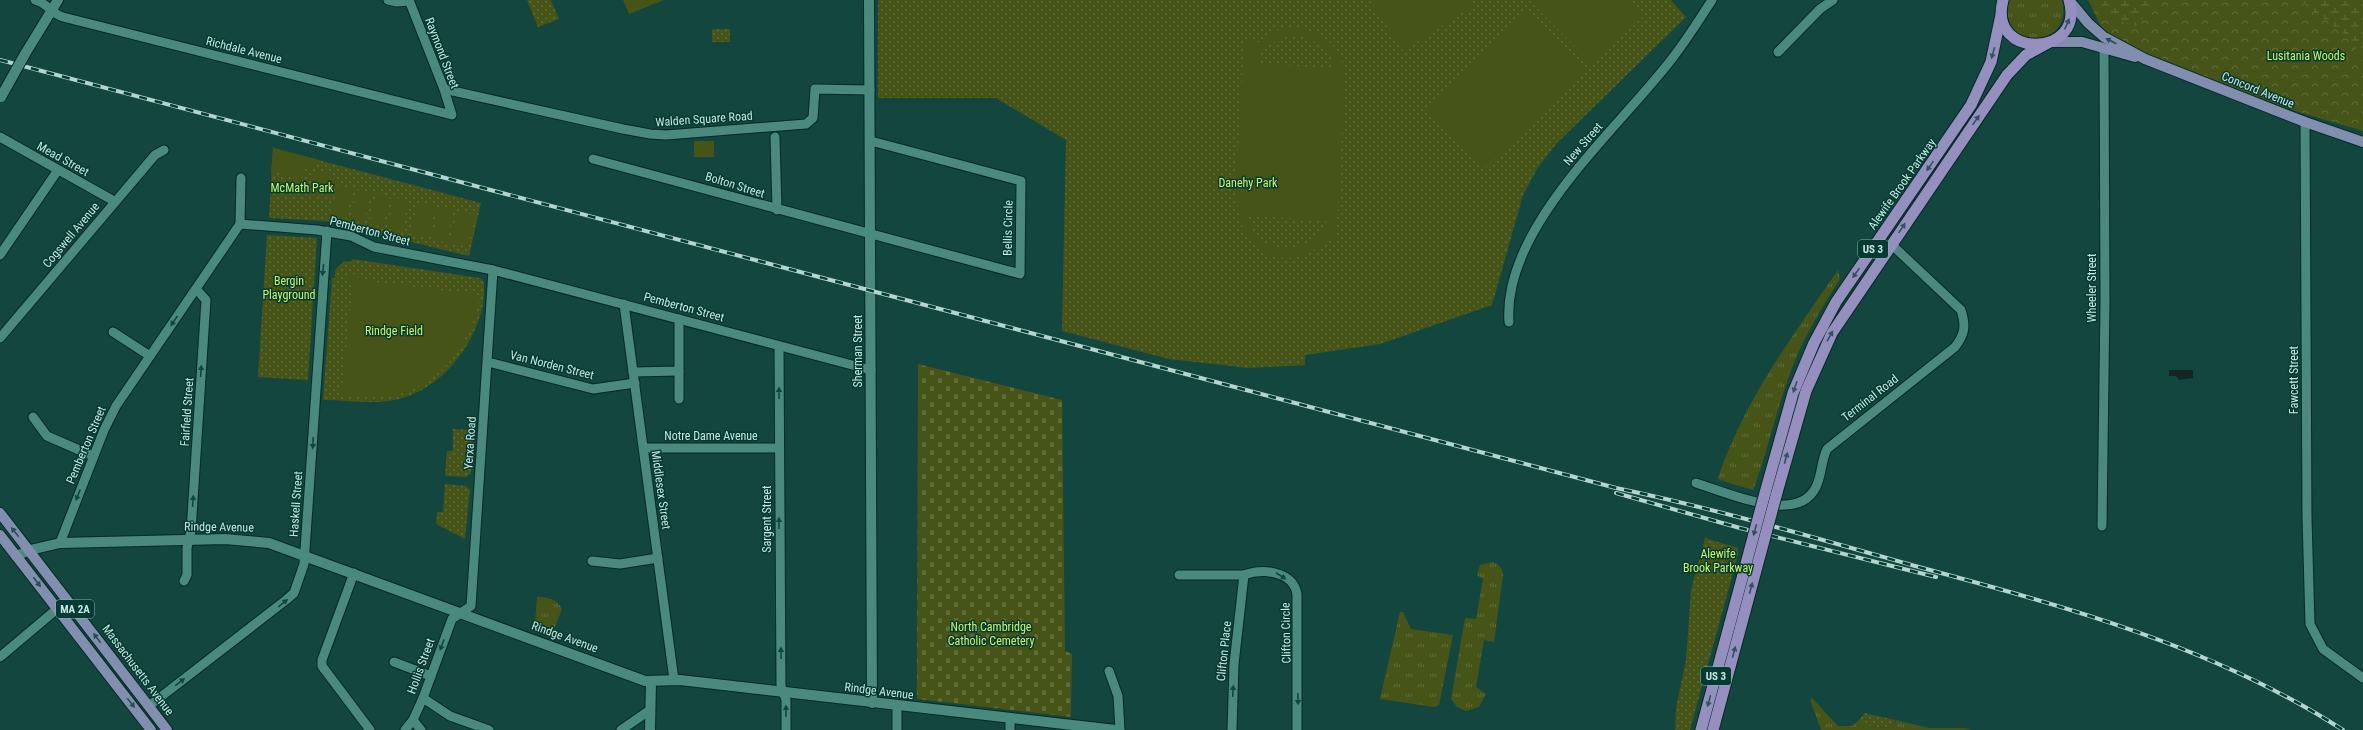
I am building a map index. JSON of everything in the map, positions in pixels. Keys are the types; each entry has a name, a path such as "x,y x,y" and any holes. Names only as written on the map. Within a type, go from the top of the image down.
{"highway":[{"name":"US 3","path":"1999,0 2001,13"},
{"name":"Alewife Brook Parkway","path":"1713,730 1736,624 1771,494 1793,393 1814,343 1841,295 1971,106 1991,62 2003,0"},
{"name":"US 3","path":"2049,43 2062,34 2068,23 2070,13 2069,0"},
{"path":"2001,13 2006,29 2016,39 2033,45 2049,43"},
{"name":"Alewife Brook Parkway","path":"1771,494 1819,358 1844,313 2010,72 2026,55 2049,43"},
{"name":"Alewife Brook Parkway","path":"1701,730 1736,624"}],"main road":[{"name":"Concord Avenue","path":"2069,0 2104,37 2145,59 2305,122 2363,142"},
{"name":"Concord Avenue","path":"2049,43 2082,42 2145,59"},
{"name":"Massachusetts Avenue","path":"0,513 30,550 167,730"},
{"name":"MA 2A","path":"0,535 151,730"},
{"path":"110,677 121,669"}],"street":[{"name":"Richdale Avenue","path":"36,0 45,3 58,15 64,17 452,115"},
{"path":"1,98 25,54 58,0"},
{"path":"388,0 397,2 409,0"},
{"name":"Raymond Street","path":"409,0 444,89 452,115"},
{"name":"Sherman Street","path":"869,0 871,141 869,232 872,703"},
{"name":"New Street","path":"1509,322 1509,307 1516,273 1544,212 1578,167 1671,60 1712,0"},
{"path":"1778,52 1820,9 1832,0"},
{"name":"Wheeler Street","path":"2102,526 2105,301 2104,49"},
{"name":"Walden Square Road","path":"444,89 643,133 666,135 806,124 813,118 815,89 870,90"},
{"name":"Fawcett Street","path":"2305,122 2307,525 2310,624 2315,638 2330,655 2363,678"},
{"name":"Mead Street","path":"0,137 114,201"},
{"path":"775,137 777,210"},
{"name":"Bellis Circle","path":"869,232 1020,274 1021,181 871,141"},
{"name":"Cogswell Avenue","path":"0,338 114,201 155,155 164,150"},
{"name":"Bolton Street","path":"593,159 686,182 777,210 869,232"},
{"path":"0,255 58,170"},
{"path":"240,224 241,178"},
{"name":"Pemberton Street","path":"60,543 93,456 116,406 240,224 327,231 352,236 374,247 493,270 871,370"},
{"name":"Haskell Street","path":"149,706 294,593 304,564 305,555 327,231"},
{"name":"Terminal Road","path":"1696,483 1762,504 1797,505 1809,497 1816,487 1823,457 1827,449 1955,347 1964,335 1965,322 1960,310 1891,244"},
{"name":"Yerxa Road","path":"461,613 471,606 493,270"},
{"name":"Fairfield Street","path":"184,580 187,575 187,548 189,540 206,300 196,289"},
{"name":"Middlesex Street","path":"624,304 674,680"},
{"path":"678,399 679,319"},
{"path":"113,332 150,356"},
{"name":"Sargent Street","path":"779,346 781,686 786,700 786,730"},
{"name":"Van Norden Street","path":"488,362 593,389 635,383"},
{"path":"633,372 679,371"},
{"path":"33,417 47,436 93,456"},
{"name":"Notre Dame Avenue","path":"644,448 779,448"},
{"name":"Rindge Avenue","path":"16,556 30,550 60,543 257,540 305,555 651,682 674,680 1116,730"},
{"path":"592,561 620,564 658,558"},
{"name":"Clifton Circle","path":"1179,576 1244,575 1254,572 1279,573 1296,590 1299,705 1297,730"},
{"path":"354,573 322,660 322,666 370,730"},
{"name":"Clifton Place","path":"1232,730 1234,664 1244,575"},
{"path":"0,657 57,609"},
{"name":"Hollis Street","path":"405,730 413,720 423,698 452,619 461,613"},
{"path":"394,662 431,676"},
{"path":"1109,671 1118,696 1120,730"},
{"path":"650,730 651,682"},
{"path":"423,698 450,716 489,730"},
{"path":"897,706 897,730"},
{"path":"621,730 650,710"},
{"path":"1010,719 1010,730"},
{"path":"413,720 421,730"}],"green space":[{"path":"527,0 551,0 559,19 538,27"},
{"path":"623,0 664,0 629,14"},
{"name":"Danehy Park","path":"878,0 1671,0 1686,17 1557,143 1538,167 1523,195 1492,305 1380,344 1305,355 1305,365 1249,368 1169,359 1062,331 1066,140 996,98 878,98"},
{"path":"1370,0 1469,0 1473,6 1403,51"},
{"path":"1529,0 1628,0 1644,16 1592,65"},
{"path":"2009,0 2062,0 2063,17 2057,29 2047,36 2035,38 2023,36 2013,29 2008,17"},
{"name":"Lusitania Woods","path":"2088,0 2363,0 2363,131 2275,105 2106,37"},
{"path":"2100,0 2154,0 2137,26 2116,17 2106,9"},
{"path":"2299,0 2361,0 2363,2 2363,62 2351,39"},
{"path":"1528,10 1586,71 1483,169 1425,109"},
{"path":"1294,27 1305,29 1316,33 1332,44 1342,61 1345,83 1336,241 1325,241 1311,251 1297,257 1283,258 1269,254 1257,247 1248,236 1241,222 1238,205 1235,204 1244,41 1259,42 1278,30","holes":["1297,36 1310,40 1321,46 1330,56 1335,68 1256,64 1259,57 1272,43 1284,38","1248,216 1327,220 1320,232 1309,241 1298,247 1285,248 1273,246 1262,240 1253,230"]},
{"path":"712,29 730,29 730,42 712,42"},
{"path":"694,141 714,141 714,157 694,157"},
{"name":"McMath Park","path":"273,148 481,203 469,256 325,221 269,218"},
{"path":"273,148 316,159 314,167 306,167 302,182 280,173 271,172"},
{"path":"315,171 336,176 332,195 311,190"},
{"path":"338,185 353,189 346,219 331,215"},
{"path":"357,190 371,193 364,223 350,220"},
{"path":"376,193 390,197 383,227 369,223"},
{"path":"394,197 409,201 401,231 387,228"},
{"path":"418,202 436,206 429,239 410,234"},
{"path":"439,207 454,210 446,243 432,239"},
{"path":"457,211 475,215 468,247 449,243"},
{"name":"Bergin Playground","path":"267,235 317,238 308,380 258,377"},
{"name":"Rindge Field","path":"352,259 480,278 484,283 481,313 468,344 447,371 420,391 404,398 380,402 323,400 332,278 335,278 335,270 344,261 351,262"},
{"path":"1838,270 1840,279 1810,329 1797,355 1782,396 1753,490 1720,480 1718,478 1729,449 1755,396 1770,370"},
{"name":"Rindge Field","path":"350,274 356,274 360,280 480,295 469,331 450,362 438,374 423,384 406,391 387,396 364,398 341,396 353,285 348,280"},
{"name":"North Cambridge Catholic Cemetery","path":"918,364 1062,400 1065,651 1072,654 1071,717 917,699"},
{"path":"453,429 473,430 471,473 466,477 445,476 447,451 453,451"},
{"path":"445,484 466,486 470,490 465,539 436,524 437,512 443,512"},
{"name":"Alewife Brook Parkway","path":"1705,538 1738,548 1738,555 1690,730 1675,730 1676,708 1686,660 1691,590"},
{"path":"1492,562 1500,566 1503,575 1494,642 1484,640 1476,687 1486,694 1479,707 1466,711 1457,707 1451,699 1465,618 1476,619 1483,579 1477,575 1480,565"},
{"path":"537,597 551,599 555,601 562,609 554,629 535,623"},
{"path":"1400,612 1403,612 1411,629 1453,635 1439,705 1435,707 1380,699"},
{"path":"1812,698 1838,726 1852,726 1858,721 1865,726 1893,728 1896,720 1929,728 1964,728 1972,730 1821,730 1810,700"},
{"path":"1865,713 1895,720 1893,728 1865,726 1858,721"}],"water":[{"path":"2169,370 2193,370 2193,378 2179,380 2176,376 2169,376"}],"railway":[{"path":"0,60 1616,488 1766,524 2026,597 2081,613 2189,652 2242,675 2293,700 2343,730"},
{"path":"1616,493 1740,528 1936,577"}]}
